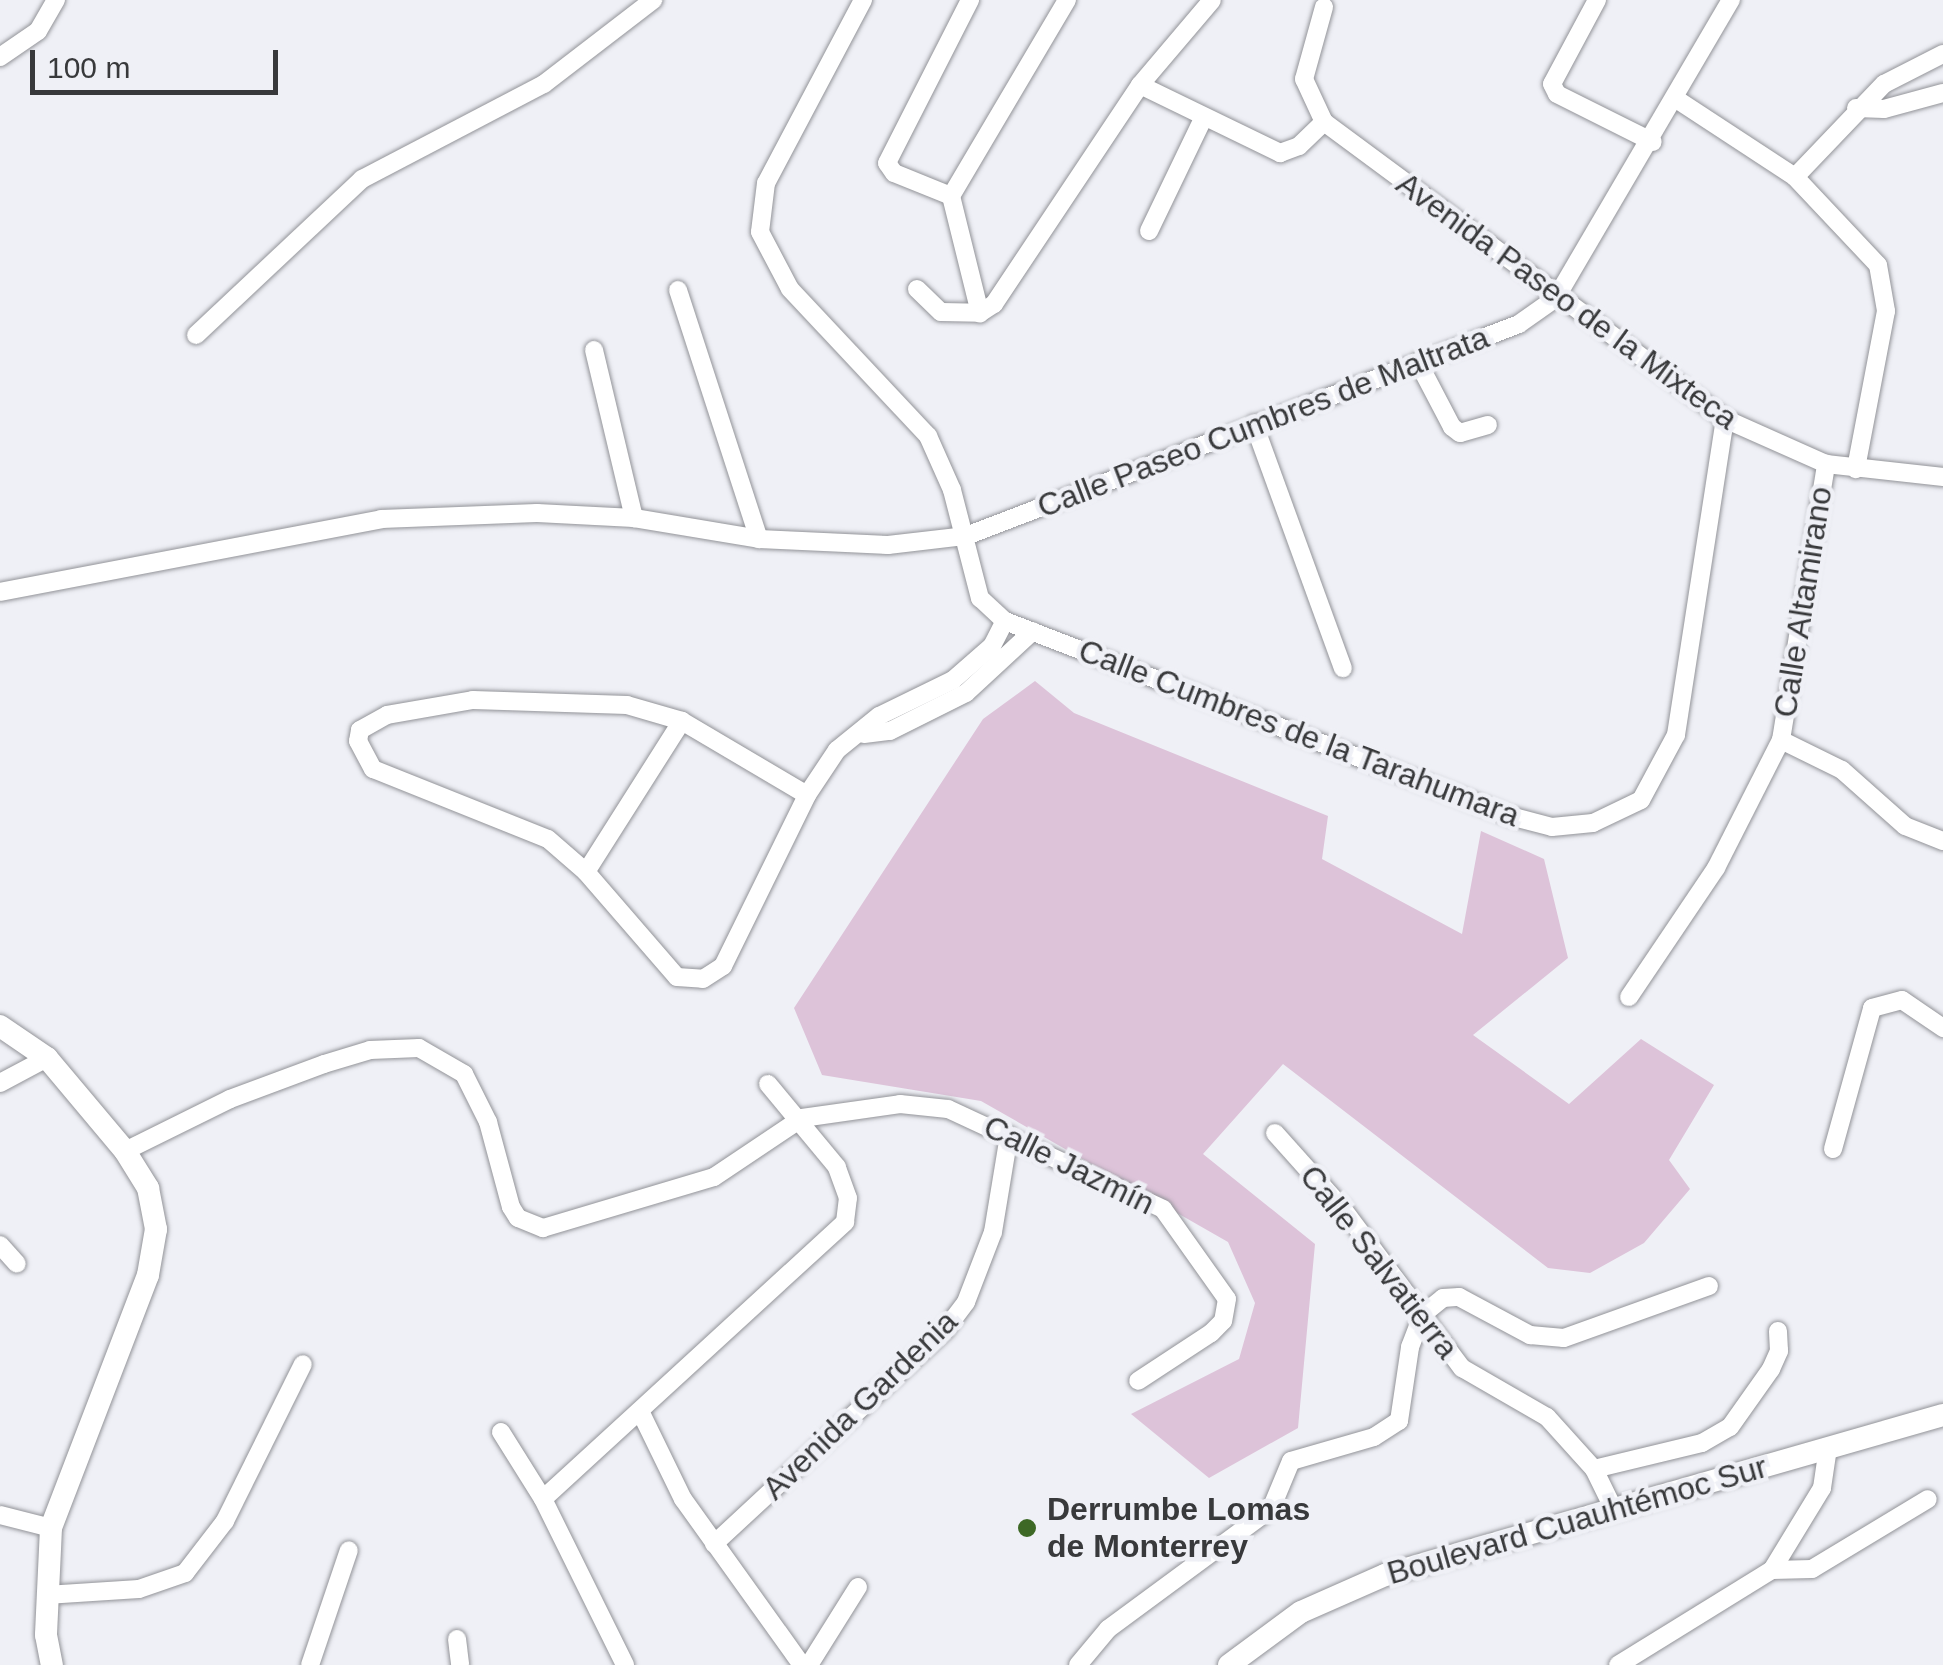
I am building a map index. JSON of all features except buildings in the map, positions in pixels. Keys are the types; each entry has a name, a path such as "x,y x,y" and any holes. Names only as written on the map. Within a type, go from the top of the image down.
{"main road":[{"path":"0,1026 47,1058 125,1151 148,1188 156,1228 148,1275 51,1528 46,1595 52,1665"},
{"name":"Boulevard Cuauhtémoc Sur","path":"1230,1665 1256,1640 1337,1593 1613,1508 1943,1414"}],"street":[{"path":"0,58 38,31 56,0"},
{"path":"196,335 362,179 544,84 654,0"},
{"path":"807,795 682,722 627,705 473,700 388,715 360,730 361,757 373,769 548,839 586,872 676,976 703,979 723,966 807,795 837,750 864,734 879,716 954,680 992,646 1005,622 980,598 966,536 928,436 790,289 760,232 766,184 862,0"},
{"path":"951,196 894,173 888,163 970,0"},
{"path":"984,312 951,196 1067,0"},
{"path":"984,312 1140,85 1212,0"},
{"path":"1597,0 1552,84 1557,94 1652,142"},
{"path":"1556,298 1652,142 1731,0"},
{"name":"Avenida Paseo de la Mixteca","path":"1324,7 1304,79 1324,122 1556,298 1725,419 1826,464 1943,477"},
{"path":"1795,177 1856,108 1884,84 1943,54"},
{"path":"1140,85 1203,119 1280,153 1299,146 1324,122"},
{"path":"1856,108 1884,109 1943,93"},
{"name":"Calle Altamirano","path":"1676,99 1795,177 1878,265 1886,292 1856,468"},
{"path":"1149,231 1203,119"},
{"path":"917,289 941,312 984,312"},
{"path":"678,290 759,538"},
{"name":"Calle Paseo Cumbres de Maltrata","path":"0,592 381,518 537,513 634,518 759,538 888,546 966,536 1519,324 1556,298"},
{"path":"594,350 634,518"},
{"path":"1418,362 1452,427 1460,432 1488,425"},
{"name":"Calle Cumbres de la Tarahumara","path":"1005,622 1552,827 1620,815 1641,800 1667,760 1686,688 1725,419"},
{"path":"1254,424 1343,668"},
{"name":"Calle Altamirano","path":"1629,997 1716,868 1781,740 1826,464"},
{"path":"864,734 890,731 966,694 1034,631"},
{"path":"586,872 682,722"},
{"path":"1781,740 1842,770 1905,826 1943,841"},
{"path":"1833,1149 1859,1043 1872,1008 1884,1001 1902,1000 1943,1028"},
{"path":"125,1151 230,1099 324,1064 370,1050 419,1048 464,1074 488,1122 512,1208 518,1218 543,1228 714,1176 802,1118"},
{"path":"0,1084 47,1058"},
{"path":"543,1499 845,1222 848,1198 838,1167 802,1118 768,1084"},
{"name":"Calle Jazmín","path":"802,1118 900,1104 948,1109 1163,1209 1227,1299 1224,1321 1138,1381"},
{"name":"Calle Salvatierra","path":"1276,1132 1343,1209 1462,1368 1547,1418 1594,1469 1613,1508"},
{"name":"Avenida Gardenia","path":"714,1544 946,1330 983,1264 1009,1135"},
{"path":"0,1245 17,1264"},
{"path":"1078,1665 1108,1628 1271,1509 1291,1461 1374,1437 1399,1421 1422,1315 1443,1298 1459,1297 1530,1336 1564,1338 1709,1286"},
{"path":"1594,1469 1702,1444 1730,1426 1771,1369 1779,1351 1778,1331"},
{"path":"46,1595 139,1590 185,1573 225,1521 303,1364"},
{"path":"640,1411 682,1499 802,1665"},
{"path":"500,1432 543,1499 624,1665"},
{"path":"1618,1665 1772,1570 1822,1488 1828,1448"},
{"path":"1772,1570 1812,1569 1928,1499"},
{"path":"0,1516 51,1528"},
{"path":"310,1665 349,1550"},
{"path":"810,1665 858,1587"},
{"path":"458,1639 460,1665"}],"shaded area":[{"path":"1035,681 1074,713 1328,816 1322,859 1462,934 1481,831 1544,859 1568,958 1473,1035 1569,1104 1641,1039 1714,1085 1669,1160 1690,1189 1644,1243 1590,1273 1548,1268 1283,1064 1203,1154 1315,1244 1298,1428 1209,1478 1131,1414 1239,1359 1255,1303 1228,1242 981,1101 822,1075 794,1008 983,719"}],"place":[{"name":"Derrumbe Lomas de Monterrey","path":"1027,1528"}]}
